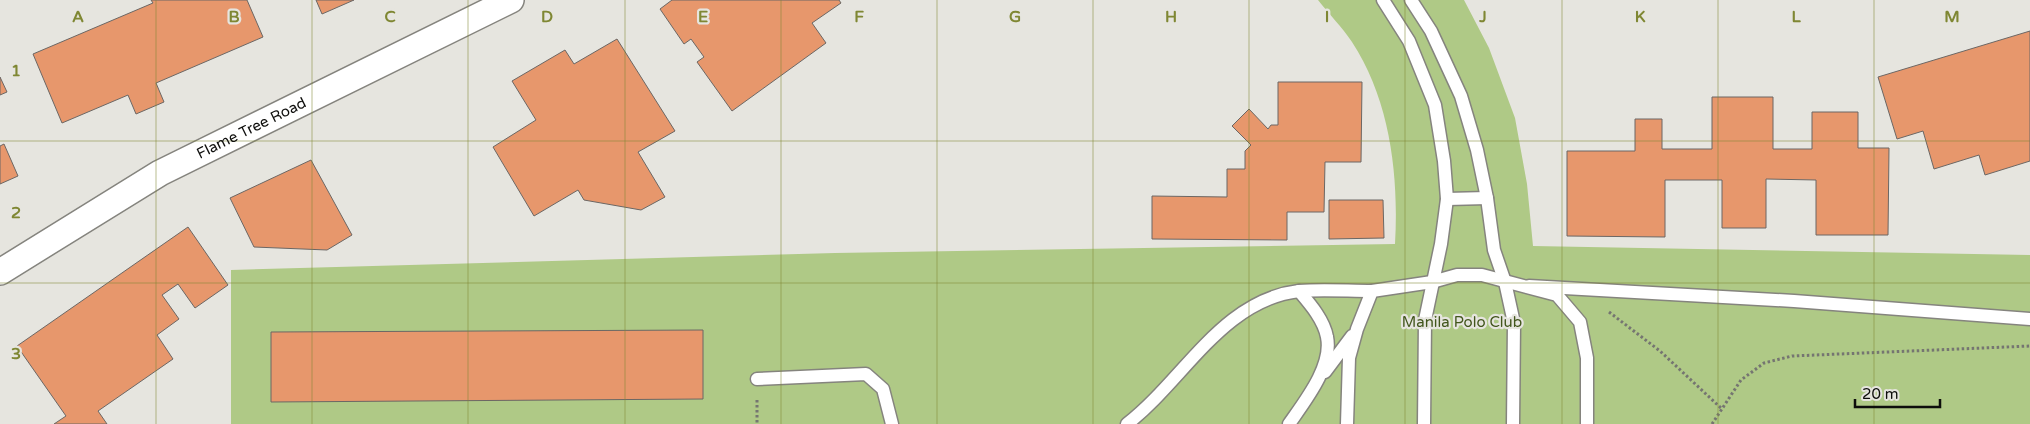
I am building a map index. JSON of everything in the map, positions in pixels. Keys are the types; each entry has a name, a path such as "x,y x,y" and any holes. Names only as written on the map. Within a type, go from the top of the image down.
{"street":[{"name":"Flame Tree Road","path":"0,272 160,174 511,0"}],"lane":[{"path":"1383,0 1409,41 1435,105 1444,161 1446,199 1441,244 1425,320 1424,424"},
{"path":"1412,0 1432,31 1461,96 1477,150 1487,198 1494,250 1505,282 1514,323 1513,424"},
{"path":"1446,199 1487,198"},
{"path":"1127,424 1140,414 1216,333 1237,315 1263,300 1299,292 1372,291 1432,282 1458,275 1482,275 1505,282 1529,286 1794,301 2030,319"},
{"path":"1529,286 1557,295 1580,322 1588,358 1586,424"},
{"path":"1347,424 1349,358 1357,329 1372,291"},
{"path":"1299,292 1310,305 1328,337 1327,355 1318,382"},
{"path":"1289,424 1357,329"},
{"path":"757,379 866,374 883,389 892,424"}],"path":[{"path":"1609,312 1660,351 1722,410"},
{"path":"1712,424 1741,380 1764,363 1792,356 2030,346"}],"green space":[{"name":"Manila Polo Club","path":"1318,0 1464,0 1489,48 1515,118 1527,184 1533,246 2030,255 2030,424 231,424 231,270 835,253 1395,244 1396,218 1393,165 1383,113 1365,65 1352,42"}],"building":[{"path":"151,0 247,0 263,37 156,83 164,102 136,114 128,95 62,123 33,54 153,3"},
{"path":"316,0 354,0 322,14"},
{"path":"672,0 839,0 841,3 812,23 826,43 732,111 697,62 704,57 691,39 684,44 660,9"},
{"path":"2030,31 2030,161 1985,175 1979,155 1934,169 1923,131 1897,139 1878,77"},
{"path":"617,39 675,131 638,152 665,197 641,210 584,200 578,190 534,216 493,147 536,120 512,81 565,50 574,64"},
{"path":"0,77 7,92 0,95"},
{"path":"1278,82 1362,82 1361,162 1325,162 1324,212 1287,212 1287,240 1152,239 1152,196 1227,197 1227,169 1245,169 1245,151 1251,145 1232,126 1249,109 1268,129 1271,125 1278,125"},
{"path":"1712,97 1773,97 1773,149 1812,149 1812,112 1858,112 1858,148 1889,148 1888,235 1816,235 1816,180 1766,179 1766,228 1722,228 1722,180 1665,180 1665,237 1567,236 1567,151 1635,151 1635,119 1662,119 1662,149 1712,149"},
{"path":"4,144 18,176 0,184 0,146"},
{"path":"311,160 352,235 327,250 254,247 230,198"},
{"path":"1329,200 1383,200 1384,238 1329,239"},
{"path":"188,227 228,285 195,308 178,284 162,295 179,319 157,335 173,359 98,411 107,424 54,424 66,416 17,346"},
{"path":"703,330 703,399 271,402 271,332"}]}
